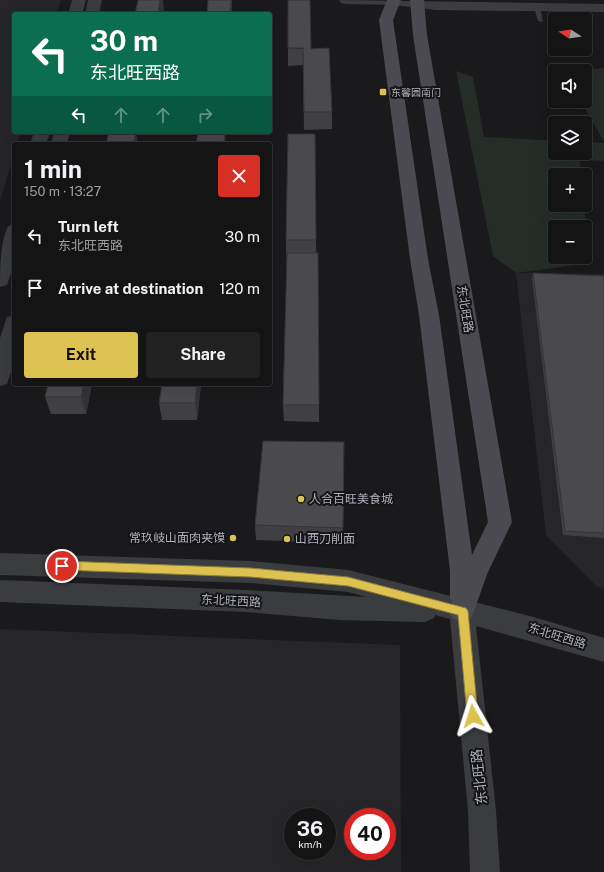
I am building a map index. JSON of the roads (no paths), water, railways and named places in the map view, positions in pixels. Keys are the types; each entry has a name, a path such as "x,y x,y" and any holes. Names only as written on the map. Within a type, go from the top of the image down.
{"main road":[{"name":"东北旺路","path":"394,1 386,20 419,259 429,314 462,571 462,611"},
{"name":"东北旺路","path":"418,2 420,35 500,522 476,572 462,611"}],"street":[{"path":"76,12 79,0"},
{"path":"92,12 95,0"},
{"path":"346,0 418,2 436,6 538,7 566,12"},
{"path":"578,12 604,8"},
{"path":"0,280 12,237"},
{"path":"0,378 12,330"},
{"name":"东北旺西路","path":"0,564 250,572 348,581 530,628 604,650"},
{"name":"东北旺西路","path":"0,591 246,601 340,608 462,611"},
{"name":"东北旺路","path":"462,611 482,811 485,872"}],"lane":[{"path":"538,7 541,21"}],"place":[{"name":"东馨园南门","path":"383,92"},
{"name":"人合百旺美食城","path":"301,499"},
{"name":"常玖岐山面肉夹馍","path":"233,538"},
{"name":"山西刀削面","path":"287,539"}]}
